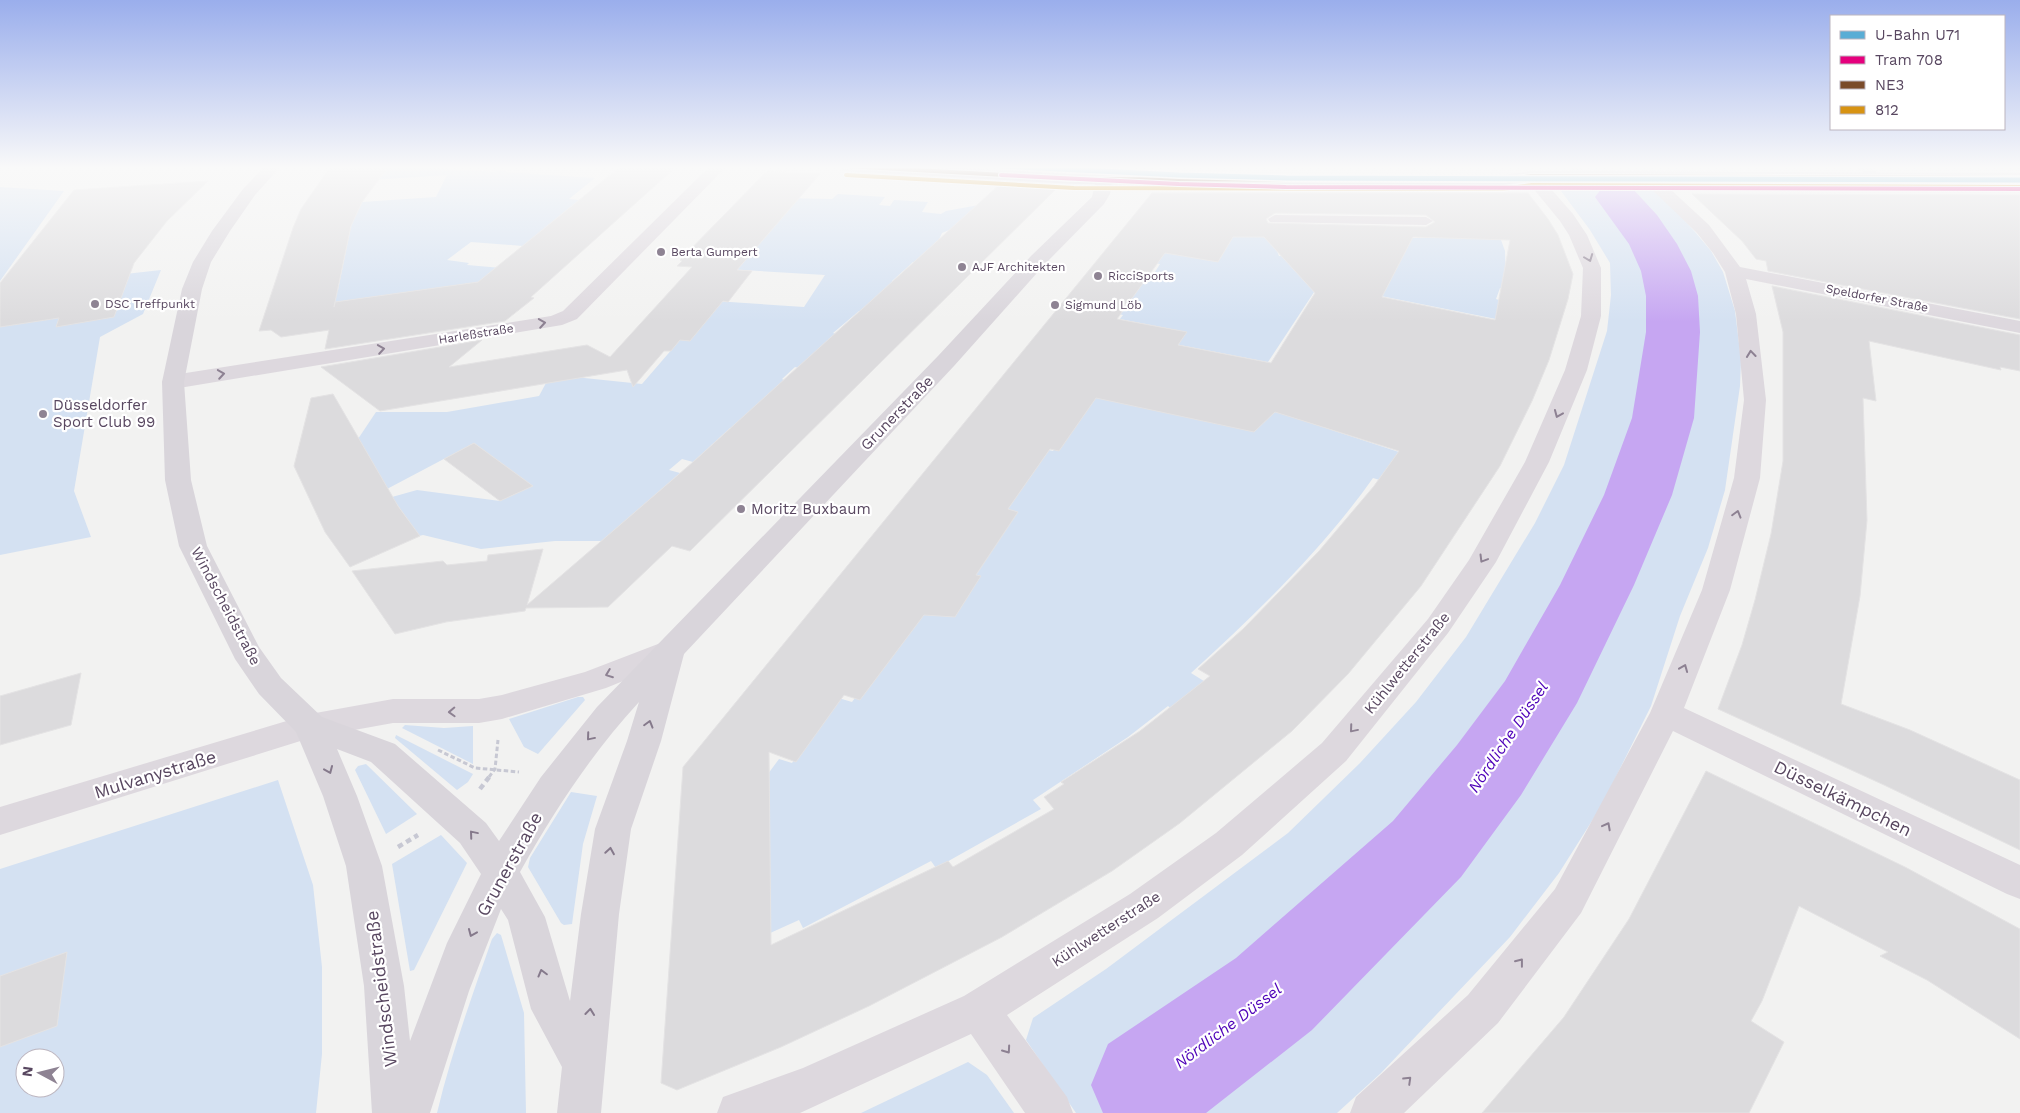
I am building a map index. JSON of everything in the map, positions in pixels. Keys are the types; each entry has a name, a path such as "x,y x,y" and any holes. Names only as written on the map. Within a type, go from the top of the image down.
{"main road":[{"name":"Windscheidstraße","path":"230,218 202,262 192,289 173,382 178,480 193,546 246,652 270,686 310,726 340,796 364,866 384,986 394,1113"},
{"name":"Grunerstraße","path":"408,1113 428,1044 453,976 478,919 502,873 559,778 580,748 608,715 946,361 1038,260 1080,218"},
{"name":"Grunerstraße","path":"578,1113 600,914 613,829 644,741 670,650"},
{"name":"Windscheidstraße","path":"310,726 383,753 473,833 502,873 526,917 552,1009 584,1064"}],"street":[{"name":"Harleßstraße","path":"173,382 555,321 570,316 668,218"},
{"name":"Kühlwetterstraße","path":"739,1113 808,1088 979,1010 1144,906 1222,850 1334,752 1438,626 1482,562 1537,462 1576,370 1591,316 1592,268 1588,255 1567,218"},
{"path":"1372,1113 1482,1008 1568,901 1666,713 1716,590 1747,478 1754,400 1751,353 1746,314 1734,272 1703,229 1691,218"},
{"name":"Speldorfer Straße","path":"1734,272 1769,277 2020,327"},
{"path":"310,726 393,711 479,712 595,680 670,650"},
{"name":"Düsselkämpchen","path":"1666,713 2020,883"},
{"name":"Mulvanystraße","path":"0,822 310,726"},
{"path":"979,1010 1051,1113"}],"lane":[{"path":"1275,219 1426,220"}],"path":[{"path":"477,792 495,769 526,773"},
{"path":"390,852 423,832"}],"shaded area":[{"path":"0,218 45,218 0,281"},
{"path":"355,218 557,218 523,246 471,242 447,260 469,263 467,265 502,268 486,281 329,303 332,291 338,290 351,226"},
{"path":"767,218 965,218 954,228 942,233 935,248 919,264 913,262 892,281 898,282 865,312 859,311 833,333 839,335 802,369 795,367 782,379 784,380 746,432 730,428 693,462 682,459 669,470 680,473 602,541 555,541 481,549 423,535 419,536 392,497 417,490 500,501 532,486 474,443 387,489 366,451 356,442 376,412 447,412 539,396 546,383 565,376 642,384 680,340 690,341 715,301 804,307 825,275 727,269"},
{"path":"1581,218 1682,218 1711,251 1723,272 1735,311 1741,360 1740,386 1725,490 1708,548 1680,616 1651,706 1602,805 1559,873 1510,937 1381,1073 1337,1113 1076,1113 1026,1040 1033,1018 1106,969 1288,833 1360,763 1416,702 1466,637 1535,523 1564,465 1607,331 1611,295 1610,263"},
{"path":"1245,220 1252,237 1271,237 1279,256 1294,256 1320,283 1268,362 1175,344 1182,331 1120,319 1123,315 1113,313 1145,274 1153,275 1160,264 1154,263 1161,252 1216,261"},
{"path":"1497,229 1505,251 1506,289 1500,288 1496,299 1502,301 1496,319 1381,296 1383,238 1425,238 1420,230"},
{"name":"Düsseldorfer Sport Club 99","path":"161,270 143,314 100,337 74,491 91,537 0,555 0,288"},
{"path":"1064,391 1242,401 1402,453 1383,481 1373,478 1310,556 1240,628 1191,673 1207,683 1174,711 1168,706 1128,737 1033,800 1041,809 936,868 931,861 803,928 799,920 768,934 762,782 779,759 792,763 827,715 825,694 852,702 928,594 997,507 1027,445 1053,451 1081,408"},
{"path":"583,697 585,700 538,754 524,747 509,719"},
{"path":"405,725 444,728 473,726 473,764 402,728"},
{"path":"396,735 473,774 468,782 457,790 395,738"},
{"path":"366,764 417,814 386,834 355,770 358,766"},
{"path":"278,780 313,885 322,967 322,1054 316,1113 0,1113 0,869"},
{"path":"571,792 597,796 583,844 572,924 564,925 528,867 530,858"},
{"path":"441,835 467,863 414,970 410,971 392,864"},
{"path":"497,933 501,935 524,1013 526,1113 437,1113 462,1025 492,939"},
{"path":"968,1062 987,1075 1014,1113 861,1113"}],"building":[{"path":"52,218 170,218 134,263 114,317 56,327 59,318 0,327 0,283"},
{"path":"297,218 355,218 351,226 335,302 478,282 557,218 619,218 531,297 534,298 505,321 325,349 329,330 281,337 271,330 259,331"},
{"path":"721,218 782,218 737,270 752,271 728,302 723,301 690,341 680,340 671,351 664,351 633,387 627,370 380,411 321,367 482,340 449,367 587,345 610,357 692,267 677,266 682,261 680,260"},
{"path":"963,218 1027,218 690,551 672,546 608,607 526,608 525,611 446,622 395,634 352,571 443,561 447,565 487,561 488,555 543,549 527,605 693,462"},
{"path":"1132,218 1268,218 1266,219 1268,223 1426,227 1435,222 1430,218 1547,218 1558,235 1573,274 1568,299 1549,360 1532,401 1500,466 1421,586 1348,674 1292,731 1180,823 1112,871 1002,937 869,1006 781,1047 677,1090 661,1083 683,767","holes":["1233,237 1264,237 1315,293 1271,363 1178,345 1187,332 1117,319 1165,253 1218,262","1413,237 1510,240 1495,320 1382,297","1096,398 1254,432 1275,412 1399,451 1374,486 1319,551 1243,629 1198,669 1210,676 1140,731 1061,782 1064,784 1044,797 1054,809 953,867 948,861 771,945 769,752 796,762 844,695 860,700 924,615 955,617 981,576 976,575 1018,512 1008,509 1050,449 1059,451"]},
{"path":"1717,218 2020,218 2020,319 1768,271 1766,261 1756,259 1742,241"},
{"path":"1772,286 2020,335 2020,371 2000,367 2001,370 1869,341 1876,401 1863,398 1867,520 1860,596 1841,704 1910,730 2020,780 2020,850 1718,709 1742,645 1755,600 1771,534 1783,461 1783,332"},
{"path":"333,394 398,506 420,536 350,567 325,532 294,466 311,398"},
{"path":"474,443 533,486 500,501 444,459"},
{"path":"81,673 71,725 0,745 0,696"},
{"path":"1706,771 1905,867 2020,929 2020,1039 1927,980 1880,956 1888,952 1799,906 1762,1001 1751,1021 1784,1042 1749,1113 1482,1113 1564,1017 1629,919"},
{"path":"67,952 57,1026 0,1047 0,976"}],"waterway":[{"name":"Nördliche Düssel","path":"1149,1085 1274,994 1427,849 1489,770 1535,703 1597,585 1638,495 1663,418 1673,332 1672,296 1666,271 1653,244 1635,218"}],"place":[{"name":"Berta Gumpert","path":"661,252"},
{"name":"AJF Architekten","path":"962,267"},
{"name":"RicciSports","path":"1098,276"},
{"name":"DSC Treffpunkt","path":"95,304"},
{"name":"Sigmund Löb","path":"1055,305"},
{"name":"Düsseldorfer Sport Club 99","path":"43,414"},
{"name":"Moritz Buxbaum","path":"741,509"}]}
